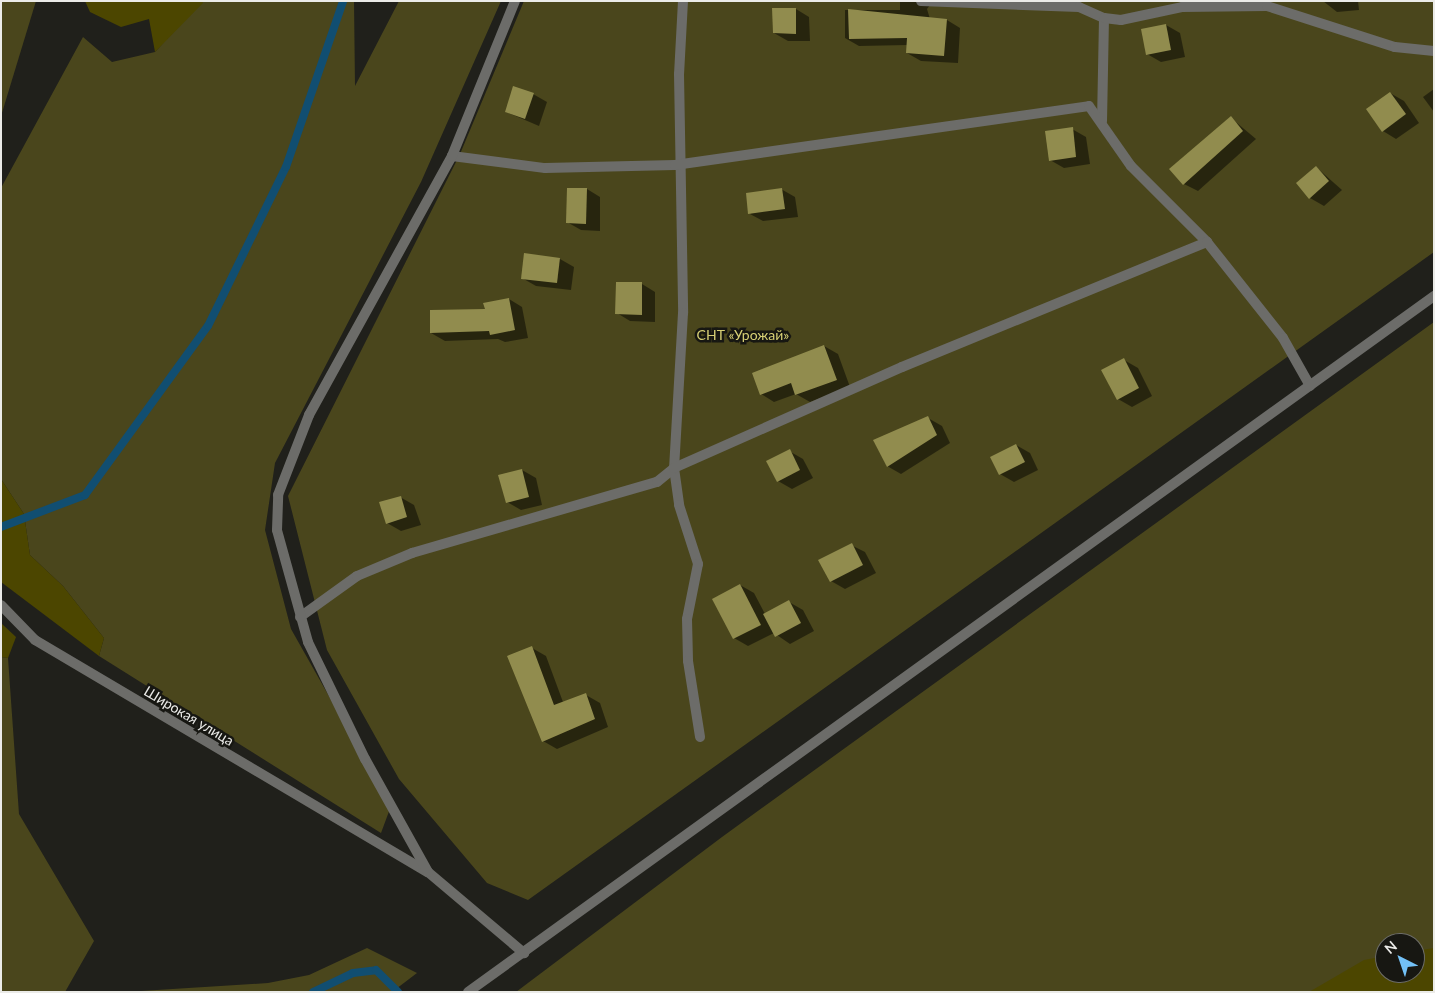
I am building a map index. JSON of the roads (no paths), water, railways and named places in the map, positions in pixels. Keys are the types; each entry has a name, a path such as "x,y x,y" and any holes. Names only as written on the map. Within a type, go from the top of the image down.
{"street":[{"path":"515,1 452,156 289,456 278,495 277,530 300,618 365,759 428,872 524,953"},
{"path":"683,1 680,164 683,313 674,468 679,505 698,564 687,619 688,661 700,737"},
{"path":"922,1 1079,7 1104,18 1122,20 1182,7 1267,6 1395,47 1434,51"},
{"path":"1102,124 1104,18"},
{"path":"452,156 545,168 680,164 1089,106 1132,166 1207,242 1283,338 1310,386"},
{"path":"300,618 357,576 412,553 657,482 674,468 1082,290 1207,242"},
{"path":"468,992 1434,296"},
{"name":"Широкая улица","path":"1,605 35,640 370,841 428,872"}],"waterway":[{"path":"1,527 85,495 208,326 286,167 343,1"},
{"path":"313,992 353,973 376,970 398,992"}],"park label":[{"name":"СНТ «Урожай»","path":"743,335"}]}
